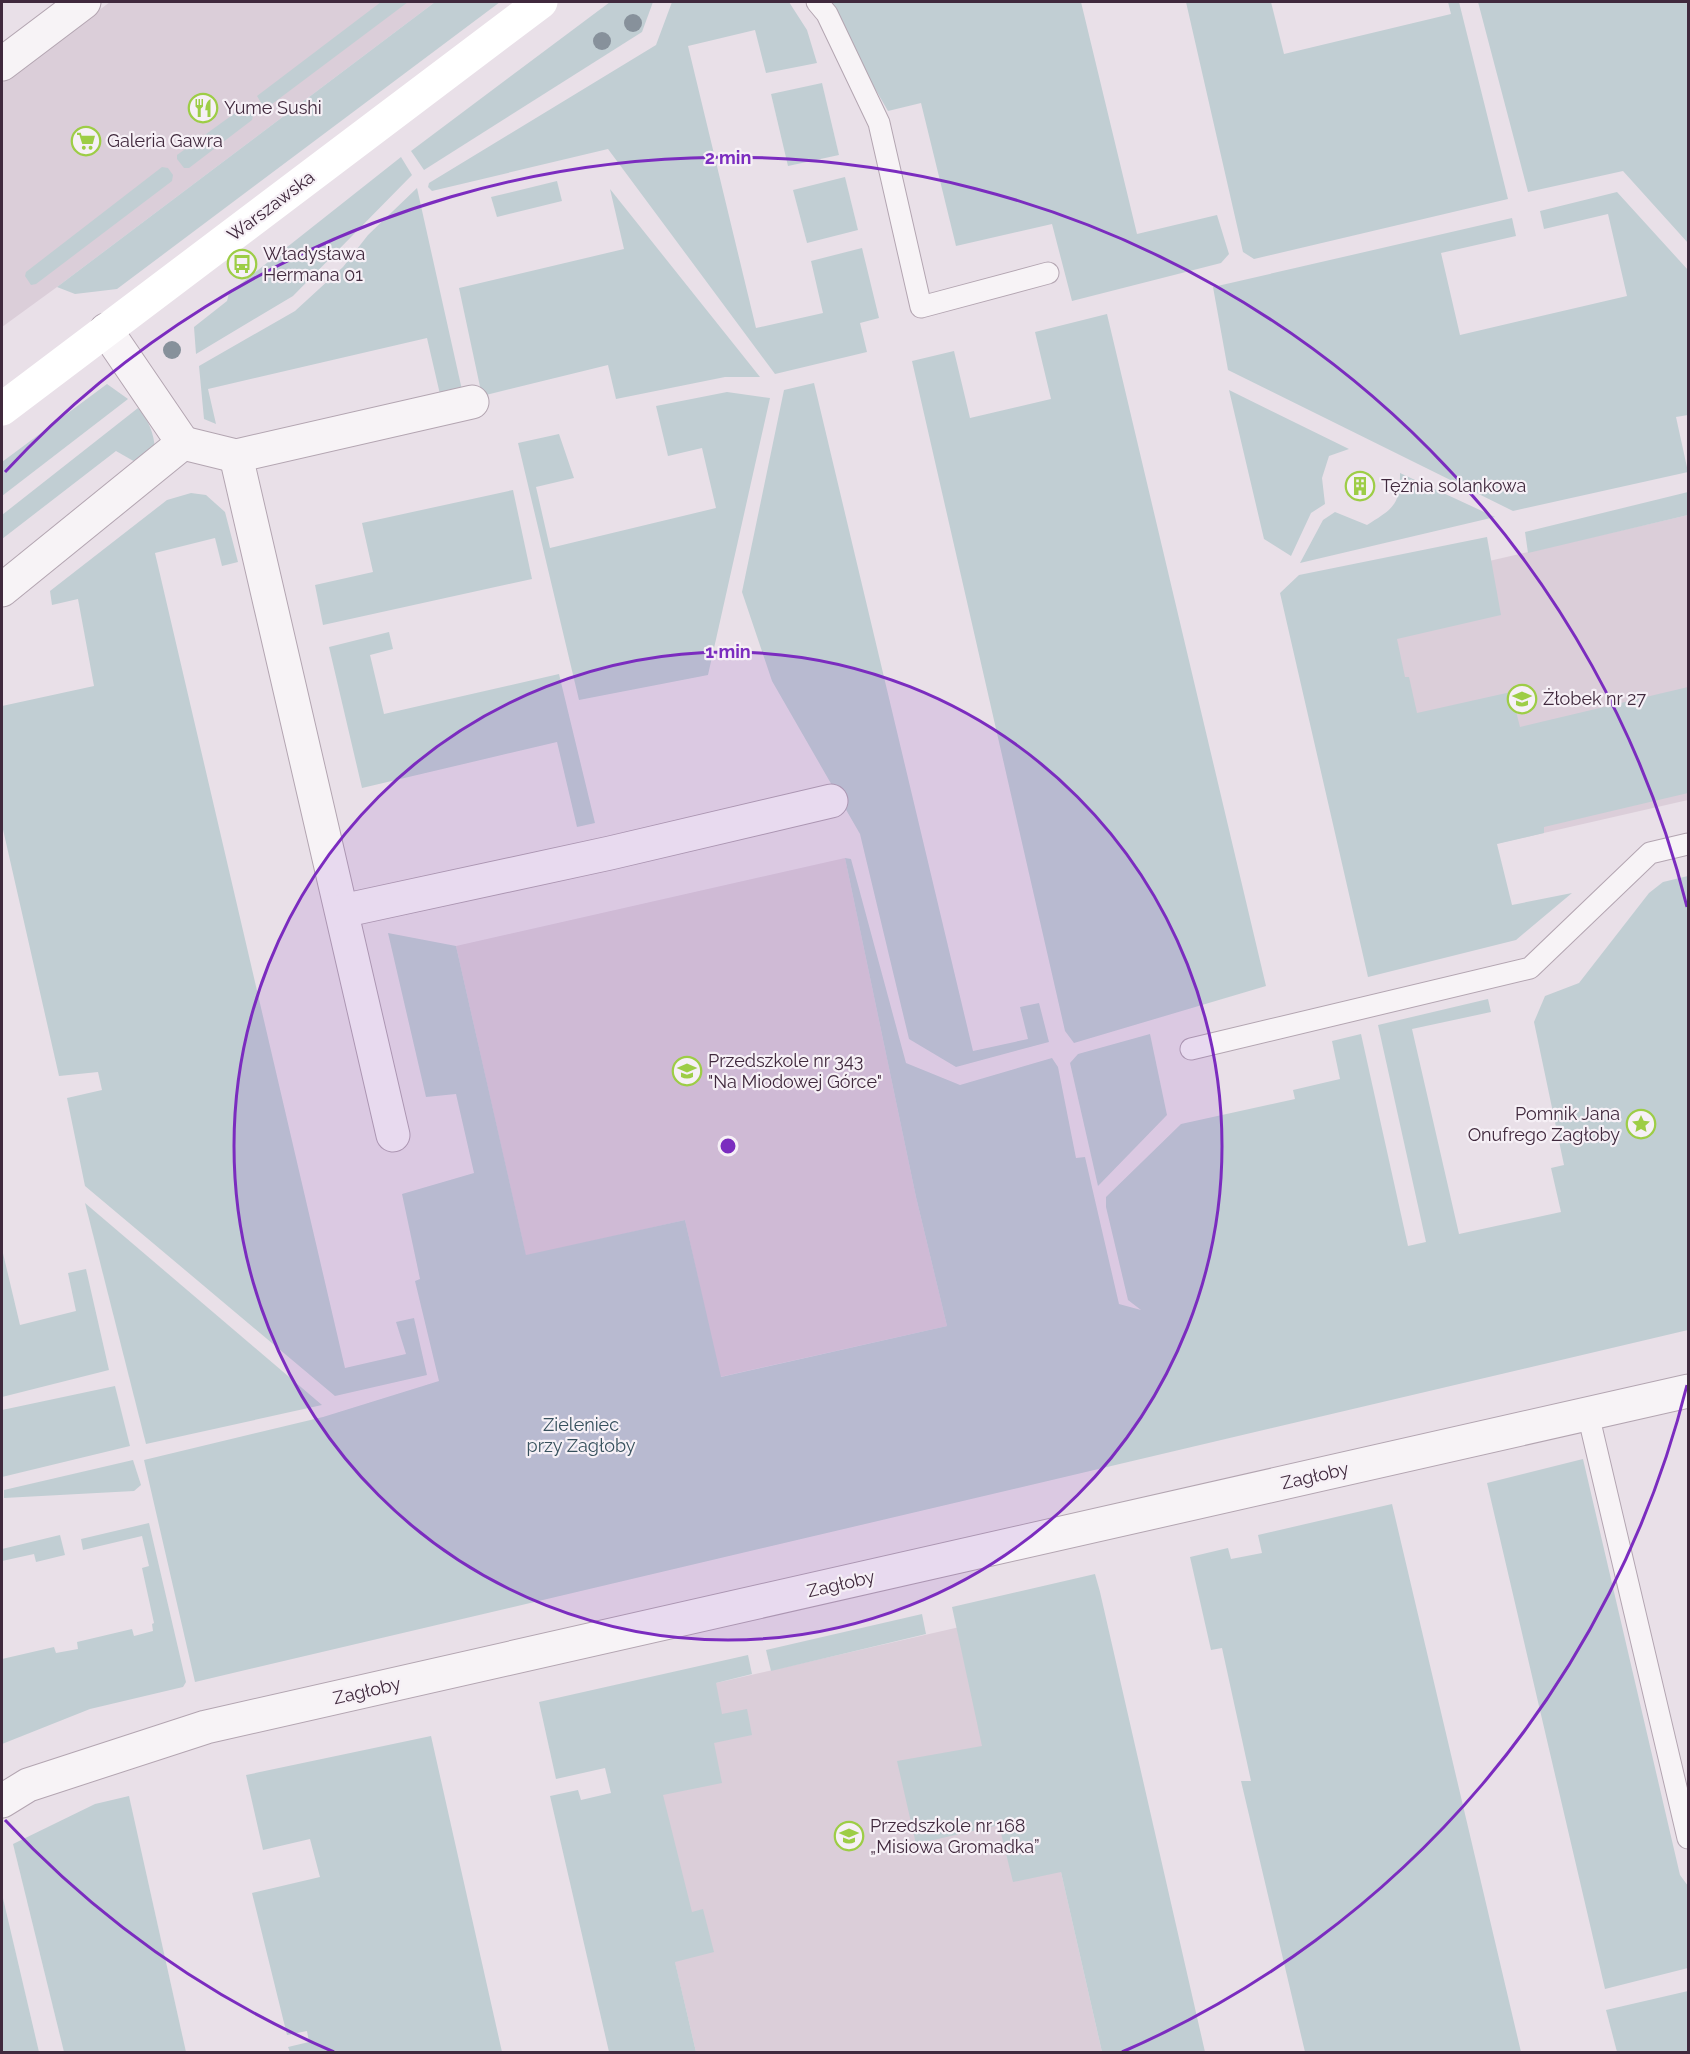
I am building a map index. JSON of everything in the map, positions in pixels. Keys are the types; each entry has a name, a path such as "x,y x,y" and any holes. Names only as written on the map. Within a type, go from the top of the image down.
{"street":[{"path":"2,64 84,2"},
{"name":"Warszawska","path":"2,409 541,2"},
{"path":"106,330 183,443 236,456 472,402"},
{"path":"2,590 183,443"},
{"path":"236,456 393,1135"},
{"path":"342,911 831,801"},
{"name":"Zagłoby","path":"2,1801 28,1785 206,1727 1689,1391"}],"lane":[{"path":"817,2 827,14 879,123 921,307 1048,273"},
{"path":"1191,1049 1530,968 1650,853 1689,844"},
{"path":"1588,1414 1689,1838"}],"shaded area":[{"path":"110,2 435,2 2,327 2,83"},
{"name":"Żłobek nr 27","path":"1688,515 1688,800 1395,867 1333,597"},
{"name":"Przedszkole nr 343 \"Na Miodowej Górce\"","path":"845,858 916,1197 947,1326 720,1377 685,1220 526,1256 456,946"},
{"name":"Przedszkole nr 168 „Misiowa Gromadka”","path":"1003,1617 1102,2052 696,2052 637,1801 716,1683"}],"green space":[{"path":"381,2 408,2 268,107 263,106 257,96"},
{"path":"435,2 500,2 117,289 75,294 57,287"},
{"path":"610,2 653,2 642,32 424,170 411,151"},
{"path":"672,2 789,2 807,30 817,63 766,73 755,30 688,46 756,328 823,313 811,261 862,248 879,318 860,323 867,352 775,374 608,149 432,191 428,187 429,183 656,45"},
{"path":"825,2 1081,2 1137,234 1217,215 1229,254 1221,263 1072,301 1052,224 956,246 921,103 888,111"},
{"path":"1186,2 1271,2 1284,54 1451,14 1448,2 1459,2 1508,199 1254,259 1243,252"},
{"path":"1478,2 1688,2 1688,243 1623,171 1528,192"},
{"path":"822,83 839,155 788,166 771,94"},
{"path":"242,108 248,109 253,116 252,120 189,168 184,168 177,159 177,155"},
{"path":"401,157 412,175 293,296 196,354 194,327 227,301 229,293"},
{"path":"162,167 168,168 173,175 172,181 36,284 31,285 25,276 26,272"},
{"path":"845,177 858,230 807,243 793,190"},
{"path":"557,181 562,201 497,217 491,197"},
{"path":"417,188 464,399 442,403 427,338 208,389 216,424 204,419 199,366 295,311 343,267 368,235"},
{"path":"610,189 760,377 725,377 616,399 608,365 482,396 459,288 624,249"},
{"path":"1617,192 1688,270 1688,415 1676,417 1688,472 1513,511 1228,370 1213,287 1512,218 1516,236 1441,253 1460,335 1627,296 1608,214 1544,229 1540,211"},
{"path":"1107,314 1266,986 1074,1043 1065,1031 912,361 954,351 970,418 1051,399 1035,332"},
{"path":"814,383 973,1051 1028,1039 1020,1007 1039,1003 1049,1042 956,1067 909,1039 860,834 772,681 742,592 784,390"},
{"path":"107,384 128,399 2,496 2,462"},
{"path":"1229,390 1349,449 1329,456 1322,478 1325,504 1311,513 1291,556 1264,539"},
{"path":"727,392 770,398 708,675 579,700 518,443 559,434 574,478 536,487 550,548 716,508 702,448 668,456 656,406"},
{"path":"138,408 150,428 155,450 137,463 116,451 2,539 2,515"},
{"path":"1400,473 1495,517 1300,563 1323,520 1335,512 1367,525 1389,510 1397,499"},
{"path":"513,490 532,579 323,625 315,585 373,572 362,523"},
{"path":"1688,492 1688,515 1528,553 1525,532"},
{"path":"191,493 206,495 225,512 238,562 222,566 215,538 155,553 345,1368 406,1354 396,1322 414,1318 427,1375 335,1396 85,1186 67,1098 102,1090 98,1072 59,1076 2,825 2,706 94,686 78,599 52,605 50,591 167,500"},
{"path":"1487,537 1501,615 1397,639 1405,677 1409,677 1417,713 1511,692 1520,727 1688,687 1688,793 1544,827 1544,833 1497,844 1512,905 1572,893 1516,940 1368,977 1280,593 1299,575"},
{"path":"389,632 393,649 370,655 384,714 559,674 595,823 577,827 557,742 362,788 329,647"},
{"name":"Zieleniec przy Zagłoby","path":"845,858 851,859 906,1063 960,1085 1052,1058 1058,1067 1076,1158 1085,1157 1119,1304 1141,1310 1128,1300 1106,1207 1106,1197 1181,1124 1295,1099 1293,1090 1340,1079 1332,1041 1361,1034 1408,1246 1426,1242 1378,1025 1488,999 1491,1012 1412,1029 1459,1234 1561,1212 1551,1168 1564,1165 1534,1022 1545,996 1579,983 1649,893 1663,882 1688,876 1688,1330 195,1682 144,1460 323,1417 439,1381 415,1281 420,1279 402,1194 474,1173 456,1094 426,1097 388,933 456,946 526,1255 685,1220 721,1377 947,1326 916,1197"},
{"path":"1150,1034 1167,1115 1098,1186 1070,1063 1078,1054"},
{"path":"85,1203 322,1405 146,1444"},
{"path":"2,1249 20,1325 76,1311 68,1273 86,1269 109,1370 2,1397"},
{"path":"115,1386 130,1446 2,1477 2,1410"},
{"path":"1583,1459 1680,1875 1688,1886 1688,1968 1605,1989 1487,1483"},
{"path":"133,1460 141,1485 134,1491 4,1498 4,1490"},
{"path":"1392,1504 1521,2052 1305,2052 1241,1781 1251,1781 1222,1648 1211,1650 1190,1557 1228,1548 1231,1559 1262,1553 1258,1535"},
{"path":"149,1523 186,1682 183,1687 90,1709 2,1744 2,1659 54,1647 56,1653 78,1649 77,1642 132,1629 134,1636 153,1631 152,1624 154,1623 142,1568 149,1566 142,1536 83,1550 81,1539"},
{"path":"60,1535 65,1555 36,1562 34,1554 2,1561 2,1549"},
{"path":"1095,1574 1205,2052 1102,2052 1061,1872 1013,1882 999,1825 916,1844 897,1761 982,1746 952,1607"},
{"path":"922,1614 926,1634 771,1671 766,1650"},
{"path":"748,1655 752,1674 716,1683 722,1714 747,1709 752,1735 714,1743 722,1783 663,1795 692,1912 703,1909 714,1952 675,1962 696,2052 609,2052 550,1796 578,1790 581,1800 611,1793 605,1768 556,1779 539,1702"},
{"path":"431,1736 502,2052 290,2052 288,2047 309,2042 307,2031 287,2035 252,1893 320,1877 310,1839 263,1850 246,1775"},
{"path":"129,1796 186,2052 64,2052 13,1844 95,1804"},
{"path":"2,1894 39,2052 2,2052"},
{"path":"1688,1991 1688,2052 1617,2052 1606,2010"}],"place":[{"name":"Yume Sushi","path":"203,108"},
{"name":"Galeria Gawra","path":"86,141"},
{"name":"Władysława Hermana 01","path":"242,264"},
{"name":"Tężnia solankowa","path":"1360,486"},
{"name":"Żłobek nr 27","path":"1522,699"},
{"name":"Przedszkole nr 343 \"Na Miodowej Górce\"","path":"687,1071"},
{"name":"Pomnik Jana Onufrego Zagłoby","path":"1641,1124"},
{"name":"Przedszkole nr 168 „Misiowa Gromadka”","path":"849,1836"}]}
